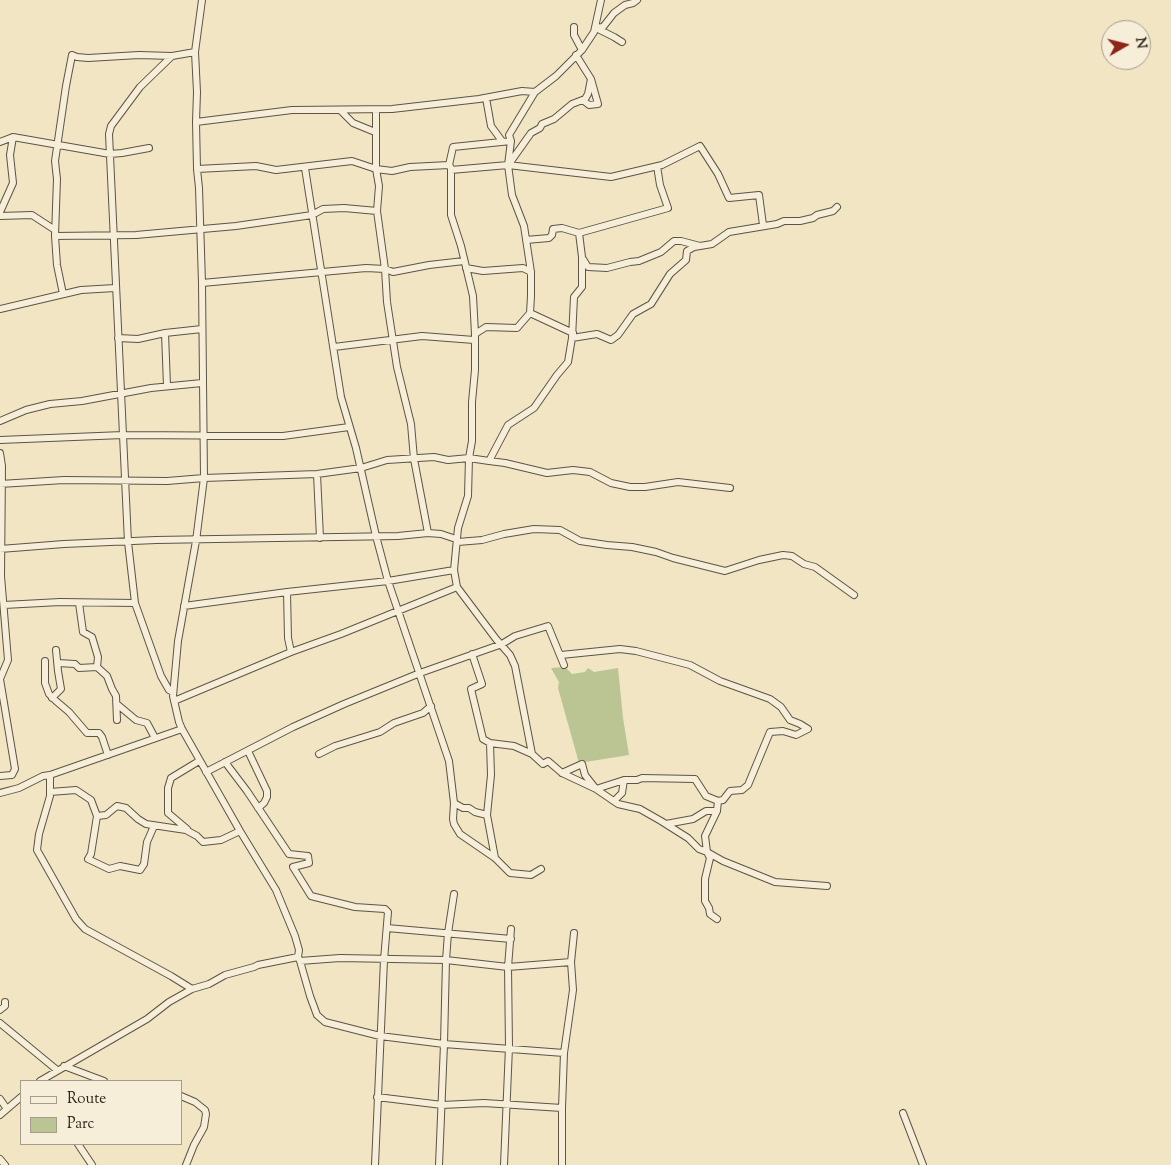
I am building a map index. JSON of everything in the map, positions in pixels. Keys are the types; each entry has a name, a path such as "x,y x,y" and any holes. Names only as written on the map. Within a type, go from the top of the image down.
{"street":[{"path":"202,0 195,52 198,92 196,122 202,283 204,478 196,541 178,641 173,692 179,722 199,761 276,890 295,936 299,950 299,959 310,996 320,1019 325,1022 380,1036 444,1044 509,1047 564,1053"},
{"path":"334,347 392,338 474,337 486,327 517,328 530,313 531,272 524,226 512,195 508,165 511,141 509,136 535,92 556,76 579,53 594,32 601,0"},
{"path":"595,28 603,27 616,12 625,6 633,4 636,0"},
{"path":"574,27 579,53 591,79 598,104 588,105 584,101 580,101"},
{"path":"595,28 622,42"},
{"path":"63,294 55,233 56,145 72,55 77,58 139,55 172,56 195,52"},
{"path":"172,56 140,87 111,126 109,134 128,542 135,603 161,676 169,690 173,692"},
{"path":"508,165 531,133 540,128 542,124 554,119 572,104 585,99 591,79"},
{"path":"196,122 292,110 376,110 486,98 522,91 535,92"},
{"path":"486,98 491,126 502,141"},
{"path":"340,110 353,123 375,132"},
{"path":"376,110 376,169 379,186 377,211 385,269 387,302 397,367 411,424 414,459 428,533"},
{"path":"0,212 13,183 10,155 13,137"},
{"path":"0,142 13,137 110,154 150,148"},
{"path":"511,141 453,147 450,168 452,215 473,296 475,370 468,496 457,540 454,570 457,587 496,639 502,644 515,666 532,754"},
{"path":"197,168 256,166 276,170 352,161 376,169 392,171 410,167 450,168 508,165 612,177 657,166 700,146 718,174 729,198 759,195 763,225"},
{"path":"526,240 551,237 553,229 562,228 579,233 668,208 660,185 657,166"},
{"path":"305,168 341,397 356,448 388,581 449,761 454,803 452,818 458,832 494,858 510,873 531,875 541,869"},
{"path":"530,313 573,336 597,334 611,340 618,335 633,314 651,304 670,274 686,260 687,251 712,244 729,232 777,224 784,221 800,221 813,218 817,215 833,211 837,207"},
{"path":"0,216 32,215 55,233 114,236 236,226 312,215 323,209 344,208 377,211"},
{"path":"489,461 508,425 534,408 568,362 573,336 574,297 582,287 582,258 579,233"},
{"path":"582,258 588,267 607,268 639,261 661,252 674,241 700,246"},
{"path":"202,283 366,268 385,269 393,272 428,265 465,265 483,271 523,268 531,272"},
{"path":"0,309 63,294 96,288 115,288"},
{"path":"118,338 138,339 165,332 202,329"},
{"path":"165,332 167,386"},
{"path":"0,421 34,407 115,396 121,393 167,386 202,383"},
{"path":"0,440 123,435 283,436 349,427"},
{"path":"0,454 2,466 0,549 8,660 2,668 0,679 15,769 12,775 0,776"},
{"path":"1,484 64,480 167,481 317,474 361,468 387,460 434,457 448,460 469,458 506,463 547,473 573,470 590,472 611,483 630,488 678,482 730,488"},
{"path":"317,474 320,538"},
{"path":"0,549 156,540 196,541 398,536 428,533 441,534 457,540 482,540 534,529 560,530 580,540 656,552 724,571 759,560 783,555 792,556 804,564 815,567 854,596"},
{"path":"184,606 388,581 454,570"},
{"path":"174,702 291,652 457,587"},
{"path":"287,592 288,638 291,652"},
{"path":"3,602 135,603"},
{"path":"79,603 83,632 92,637 98,657 97,667"},
{"path":"206,772 321,714 420,673 502,644 515,636 548,626 564,665"},
{"path":"560,655 620,649 636,650 690,665 720,681 770,700 781,707 790,720 808,730 796,735 783,731 770,732 748,785 742,790 730,791 723,800 718,801 706,796 696,779 656,778 624,780 596,789"},
{"path":"52,698 62,689 56,650"},
{"path":"472,654 482,684 471,690 477,721 483,739 490,743 514,746 532,754 542,764 548,761 562,773 596,789 618,804 640,809 688,838 699,849 723,861 769,880 827,886"},
{"path":"45,661 45,683 52,698 69,712 87,733 99,733 108,755"},
{"path":"58,663 74,664 79,668 97,667 108,676 118,705 117,720"},
{"path":"118,705 136,720 147,723 154,738"},
{"path":"319,754 335,746 380,732 394,723 423,713 431,706"},
{"path":"0,793 19,788 43,776 50,776 182,729"},
{"path":"490,743 491,782 487,815 494,858"},
{"path":"248,751 267,791 268,797 258,808"},
{"path":"199,761 171,778 168,788 168,813 203,842 212,842 240,831"},
{"path":"225,762 289,854 308,856 309,863 293,867 311,896 355,907 385,909 389,915 384,960 375,1165"},
{"path":"562,773 582,764 585,775 596,789"},
{"path":"50,776 50,792 37,850 79,923 84,930 192,989"},
{"path":"614,801 622,793 624,780"},
{"path":"50,792 76,790 91,800 97,816 92,849 88,859 109,869 120,866 140,870 144,864 147,842 154,826"},
{"path":"717,919 710,914 710,908 705,899 704,879 710,858 707,852 705,836 717,811 718,801"},
{"path":"454,803 463,808 469,808 475,812 487,815"},
{"path":"97,816 106,815 117,806 126,808 138,819 154,826 176,827 190,832"},
{"path":"666,824 693,819 706,811 717,811"},
{"path":"438,1165 442,1105 446,960 454,894"},
{"path":"387,928 511,939"},
{"path":"504,1165 509,1047 508,967 511,929"},
{"path":"562,1165 564,1053 573,990 571,962 574,933"},
{"path":"42,1080 127,1031 192,989 258,964 299,959 340,958 446,960 508,967 571,962"},
{"path":"0,1010 5,1006 5,1002"},
{"path":"0,1023 57,1070"},
{"path":"64,1066 101,1080"},
{"path":"182,1096 196,1102 205,1110 206,1114 204,1127 186,1165"},
{"path":"377,1097 442,1105 507,1105 562,1108"},
{"path":"0,1115 20,1098"},
{"path":"0,1099 7,1109"},
{"path":"903,1113 923,1165"},
{"path":"79,1145 92,1165"},
{"path":"0,1159 6,1165"}],"green space":[{"path":"565,667 572,674 585,672 588,668 594,672 618,668 629,755 579,763 558,688 559,682 551,668"}]}
